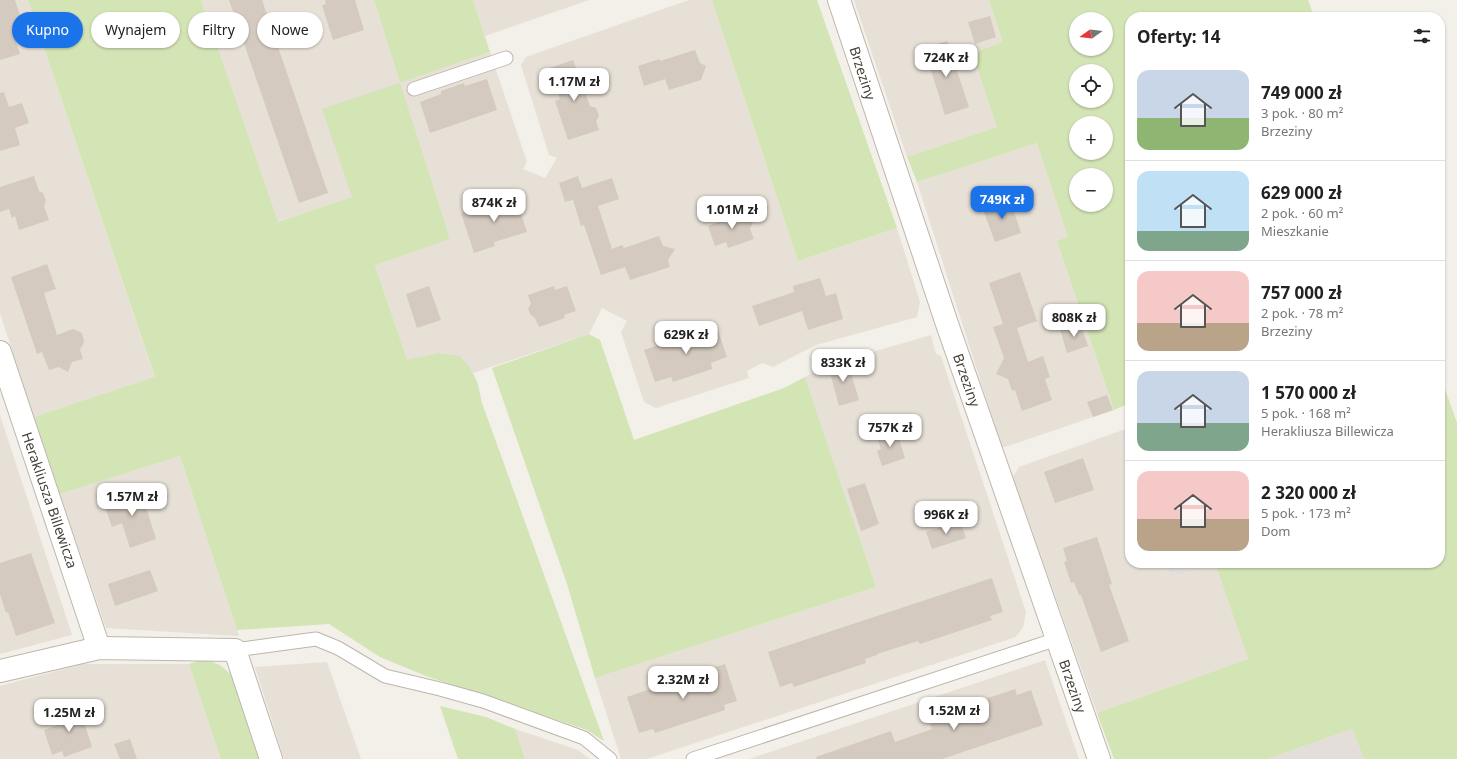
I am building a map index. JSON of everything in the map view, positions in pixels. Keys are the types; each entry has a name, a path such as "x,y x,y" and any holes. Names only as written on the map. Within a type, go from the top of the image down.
{"street":[{"name":"Brzeziny","path":"839,0 946,321 1099,759"},
{"name":"Herakliusza Billewicza","path":"0,352 99,648"},
{"path":"0,671 99,648 235,650 271,759"}],"lane":[{"path":"414,89 506,58"},
{"path":"235,650 316,639 338,648 385,676 483,701 584,738 610,759"},
{"path":"693,759 1057,639"}],"shaded area":[{"path":"0,0 28,0 32,12 12,12 12,48 44,48 155,378 34,417 0,313"},
{"path":"201,0 374,0 400,83 490,52 527,162 523,169 545,178 557,158 549,155 521,65 526,57 689,0 712,0 798,261 897,228 920,302 917,317 816,345 773,367 762,363 747,371 749,378 656,408 644,402 621,332 627,321 602,308 589,334 473,373 459,356 439,353 407,361 375,264 450,239 437,199 353,197 277,222 217,48 249,48 249,12 205,12"},
{"path":"473,0 589,0 485,36"},
{"path":"854,0 989,0 1004,42 972,53 997,127 907,157"},
{"path":"1037,143 1069,238 1057,241 1114,410 1002,448 917,182"},
{"path":"931,335 936,354 941,356 1026,612 1023,627 1016,637 647,759 621,759 595,678 876,587 805,377 824,366"},
{"path":"0,415 72,635 0,654"},
{"path":"1125,430 1125,446 1120,431"},
{"path":"1120,431 1125,446 1125,568 1167,568 1170,578 1200,568 1217,568 1248,659 1097,713 1013,477 1019,467"},
{"path":"180,456 239,636 106,628 60,494"},
{"path":"1167,568 1201,568 1170,578"},
{"path":"1045,660 1079,759 749,759"},
{"path":"327,662 361,759 284,759 255,667"},
{"path":"82,664 189,664 221,759 0,759 0,686"},
{"path":"515,729 578,750 590,759 525,759"},
{"path":"1352,729 1364,759 1268,759"}],"green space":[{"path":"28,0 201,0 205,12 188,12 188,48 218,48 278,222 352,197 322,109 400,83 450,239 375,265 407,360 439,353 460,356 471,369 478,384 482,403 604,741 587,730 426,676 380,657 329,624 237,630 180,456 60,494 34,417 155,377 44,48 83,48 83,12 32,12"},
{"path":"374,0 473,0 490,52 400,83"},
{"path":"712,0 817,0 897,228 798,261"},
{"path":"989,0 1308,0 1312,12 1125,12 1125,405 1114,410 1057,241 1068,237 1037,143 917,182 907,157 997,127 972,53 1003,42"},
{"path":"589,334 600,340 634,440 784,388 805,377 876,587 595,678 567,584 492,368"},
{"path":"1445,389 1457,423 1457,759 1364,759 1352,729 1268,759 1114,759 1097,713 1248,659 1217,568 1445,568"},
{"path":"204,659 220,665 234,677 261,759 221,759 189,664"},
{"path":"440,706 486,717 515,729 525,759 458,759"}],"building":[{"path":"0,0 15,0 19,12 12,12 12,48 18,48 20,54 0,60"},
{"path":"229,0 262,0 266,12 257,12 257,48 278,48 328,193 299,203 246,48 249,48 249,12 233,12"},
{"path":"325,0 355,0 364,30 333,40 322,5 326,4"},
{"path":"990,16 996,37 975,44 968,22"},
{"path":"947,41 969,107 945,115 924,48"},
{"path":"695,50 700,63 706,66 701,80 669,90 665,79 644,86 638,66"},
{"path":"573,60 590,106 596,108 599,116 596,121 599,130 568,140 555,101 560,99 550,68"},
{"path":"487,79 497,110 430,133 420,102 441,94 441,91 464,83 465,86"},
{"path":"4,92 9,107 22,103 29,123 15,128 20,145 0,151 0,93"},
{"path":"34,176 39,191 43,193 46,201 44,206 49,220 19,230 15,216 12,218 9,209 0,212 0,187"},
{"path":"578,176 582,188 612,178 619,199 598,206 612,249 622,245 624,248 659,236 663,246 675,249 668,260 670,267 630,280 625,267 601,275 584,225 581,226 573,200 565,202 559,183"},
{"path":"515,196 527,232 494,242 495,246 474,253 461,213"},
{"path":"1009,197 1021,233 995,242 982,207"},
{"path":"734,211 754,220 750,229 754,239 728,248 726,242 715,246 708,226 719,222 717,217"},
{"path":"47,264 56,289 44,293 57,335 73,329 82,333 84,342 80,350 83,359 72,362 68,372 59,367 49,370 42,352 37,354 11,277"},
{"path":"1020,272 1037,321 1017,328 1028,362 1043,356 1050,377 1045,379 1052,400 1022,411 1015,390 1012,391 1008,379 996,374 1004,358 993,327 1003,324 989,283"},
{"path":"820,278 826,296 836,293 843,319 808,330 802,311 759,326 752,306 794,292 793,286"},
{"path":"429,286 441,320 417,328 406,294"},
{"path":"554,286 555,290 567,286 576,311 564,315 565,318 539,327 535,318 531,315 528,309 531,304 528,295"},
{"path":"1080,322 1088,346 1067,353 1060,329"},
{"path":"716,325 727,357 711,363 712,369 673,382 671,377 655,382 644,350"},
{"path":"847,360 859,400 839,406 828,365"},
{"path":"1107,395 1113,410 1093,417 1087,402"},
{"path":"896,429 905,458 882,466 877,451 881,449 876,435"},
{"path":"1083,458 1094,490 1055,503 1044,472"},
{"path":"865,483 879,524 861,531 847,489"},
{"path":"139,485 156,539 130,548 122,523 112,527 104,504 122,498 120,491"},
{"path":"960,521 966,538 932,549 926,532"},
{"path":"1097,537 1112,584 1109,585 1129,641 1101,652 1081,595 1079,595 1074,582 1071,583 1064,562 1067,561 1063,548"},
{"path":"31,553 55,623 16,636 0,594 0,563"},
{"path":"150,570 158,591 115,606 108,584"},
{"path":"992,578 1003,612 990,616 992,620 920,644 918,641 877,654 865,659 866,663 794,687 792,683 780,687 768,652"},
{"path":"725,664 737,701 724,705 725,710 655,733 653,729 639,733 627,697"},
{"path":"1015,689 1017,695 1031,690 1043,725 942,759 817,759 816,757 891,731 895,742 932,729 930,724 946,719 944,713"},
{"path":"78,704 92,747 64,757 62,751 52,755 44,730 61,724 57,711"},
{"path":"130,739 137,759 120,759 114,744"}]}
